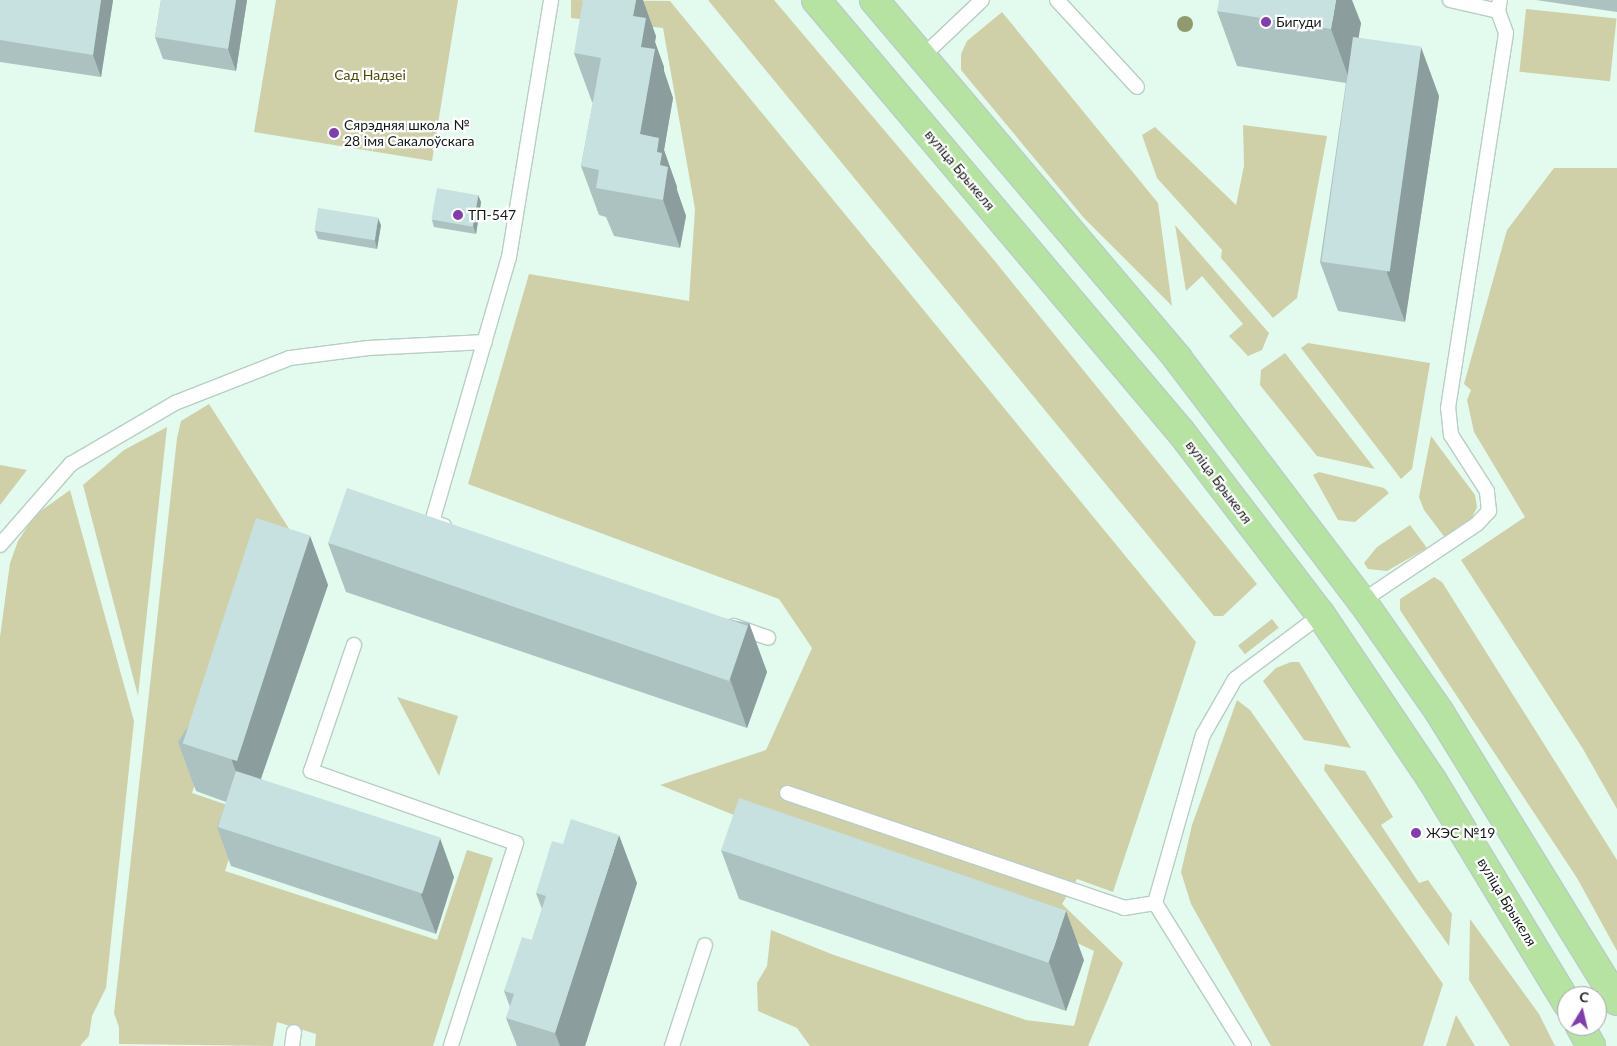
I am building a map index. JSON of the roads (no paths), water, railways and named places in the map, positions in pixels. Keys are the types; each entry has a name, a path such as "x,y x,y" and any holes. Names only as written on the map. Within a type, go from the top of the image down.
{"main road":[{"name":"вуліца Брыкеля","path":"816,0 1181,432 1320,615 1432,780 1557,986"},
{"path":"874,0 1178,360 1362,601 1440,712 1617,1001"}],"lane":[{"path":"460,532 432,522 509,257 552,0"},
{"path":"923,56 982,0"},
{"path":"1057,0 1137,87"},
{"path":"1362,601 1478,524 1489,511 1487,491 1450,435 1448,408 1506,32 1499,6 1450,0"},
{"path":"0,545 71,464 175,403 290,358 368,348 485,342"},
{"path":"1244,1046 1155,903 1203,736 1235,678 1320,615"},
{"path":"718,621 768,638"},
{"path":"354,645 311,771 516,843 451,1046"},
{"path":"787,793 1124,908 1155,903"},
{"path":"672,1046 705,945"}],"place":[{"name":"Бигуди","path":"1266,22"},
{"name":"Сярэдняя школа № 28 імя Сакалоўскага","path":"334,133"},
{"name":"ТП-547","path":"458,215"},
{"name":"ЖЭС №19","path":"1416,833"}],"park label":[{"name":"Сад Надзеі","path":"370,75"}]}
